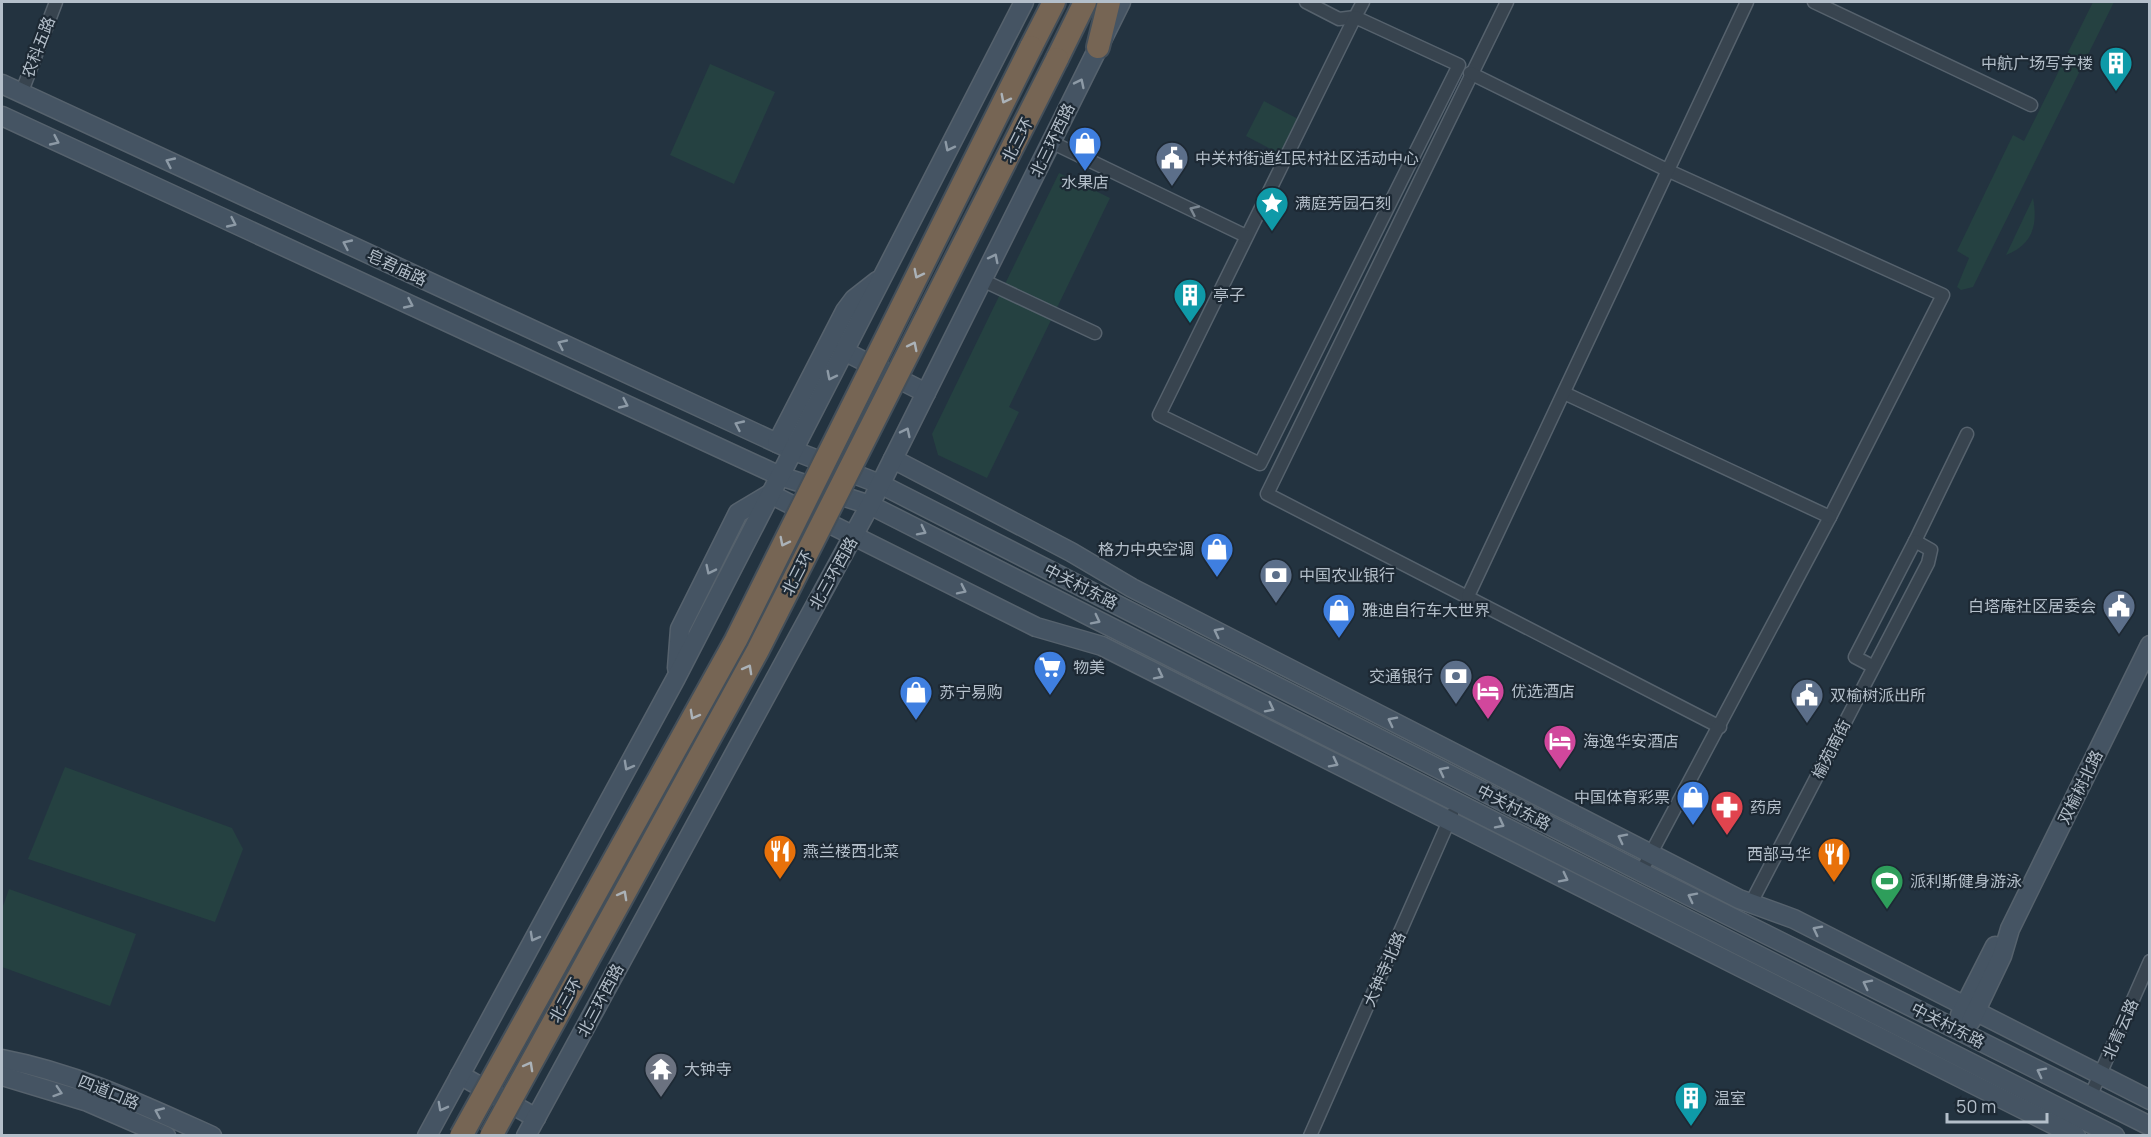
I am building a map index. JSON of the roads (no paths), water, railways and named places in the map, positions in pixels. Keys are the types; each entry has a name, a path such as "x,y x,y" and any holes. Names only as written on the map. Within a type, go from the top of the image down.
{"highway":[{"name":"北三环","path":"461,1136 736,640 1054,2"},
{"name":"北三环","path":"491,1136 758,650 1085,2"},
{"path":"1098,47 1109,2"}],"street":[{"name":"农科五路","path":"21,93 56,2"},
{"path":"784,446 844,351 1024,2"},
{"name":"北三环西路","path":"526,1136 870,505 1121,2"},
{"path":"1306,2 1339,19 1355,17 1459,65 1260,464 1159,416 1246,236 1355,17 1363,2"},
{"path":"1507,2 1470,73 1267,494 1720,727"},
{"path":"1468,596 1747,2"},
{"path":"1814,2 2031,105"},
{"path":"1470,73 1669,171 1943,295 1830,517 1641,872"},
{"name":"皂君庙路","path":"2,84 784,446 837,468"},
{"name":"皂君庙路","path":"2,116 780,476 825,491"},
{"path":"1051,142 1246,236"},
{"path":"427,1136 676,678 680,630 738,513 770,494 780,476 784,446 845,310 854,299 881,278"},
{"path":"982,280 1095,333"},
{"path":"844,351 926,393"},
{"path":"813,516 886,372"},
{"path":"1564,393 1830,517"},
{"path":"1874,667 1855,657 1967,434"},
{"name":"中关村东路","path":"893,459 1071,552 1132,588 1651,853 1751,903 1794,919 2150,1100"},
{"name":"中关村东路","path":"837,468 880,484 1641,872 2150,1126"},
{"name":"中关村东路","path":"825,491 870,505 2115,1136"},
{"path":"770,494 1036,627 1102,646 2076,1136"},
{"name":"榆苑南街","path":"1751,903 1928,563 1931,550 1915,541"},
{"name":"双榆树北路","path":"1960,1031 1970,1009 2002,956 2010,929 2150,645"},
{"name":"大钟寺北路","path":"1310,1136 1457,802"},
{"name":"北青云路","path":"2090,1096 2150,961"},
{"name":"四道口路","path":"2,1059 47,1069 96,1085 212,1136"},
{"path":"460,1075 536,1118"},
{"name":"四道口路","path":"2,1076 88,1102 166,1136"}],"place":[{"name":"中航广场写字楼","path":"2116,92"},
{"name":"水果店","path":"1085,172"},
{"name":"中关村街道红民村社区活动中心","path":"1172,187"},
{"name":"满庭芳园石刻","path":"1272,232"},
{"name":"亭子","path":"1190,324"},
{"name":"格力中央空调","path":"1217,578"},
{"name":"中国农业银行","path":"1276,604"},
{"name":"白塔庵社区居委会","path":"2119,635"},
{"name":"雅迪自行车大世界","path":"1339,639"},
{"name":"物美","path":"1050,696"},
{"name":"交通银行","path":"1456,705"},
{"name":"优选酒店","path":"1488,720"},
{"name":"苏宁易购","path":"916,721"},
{"name":"双榆树派出所","path":"1807,724"},
{"name":"海逸华安酒店","path":"1560,770"},
{"name":"中国体育彩票","path":"1693,826"},
{"name":"药房","path":"1727,836"},
{"name":"燕兰楼西北菜","path":"780,880"},
{"name":"西部马华","path":"1834,883"},
{"name":"派利斯健身游泳","path":"1887,910"},
{"name":"大钟寺","path":"661,1098"},
{"name":"温室","path":"1691,1127"}]}
